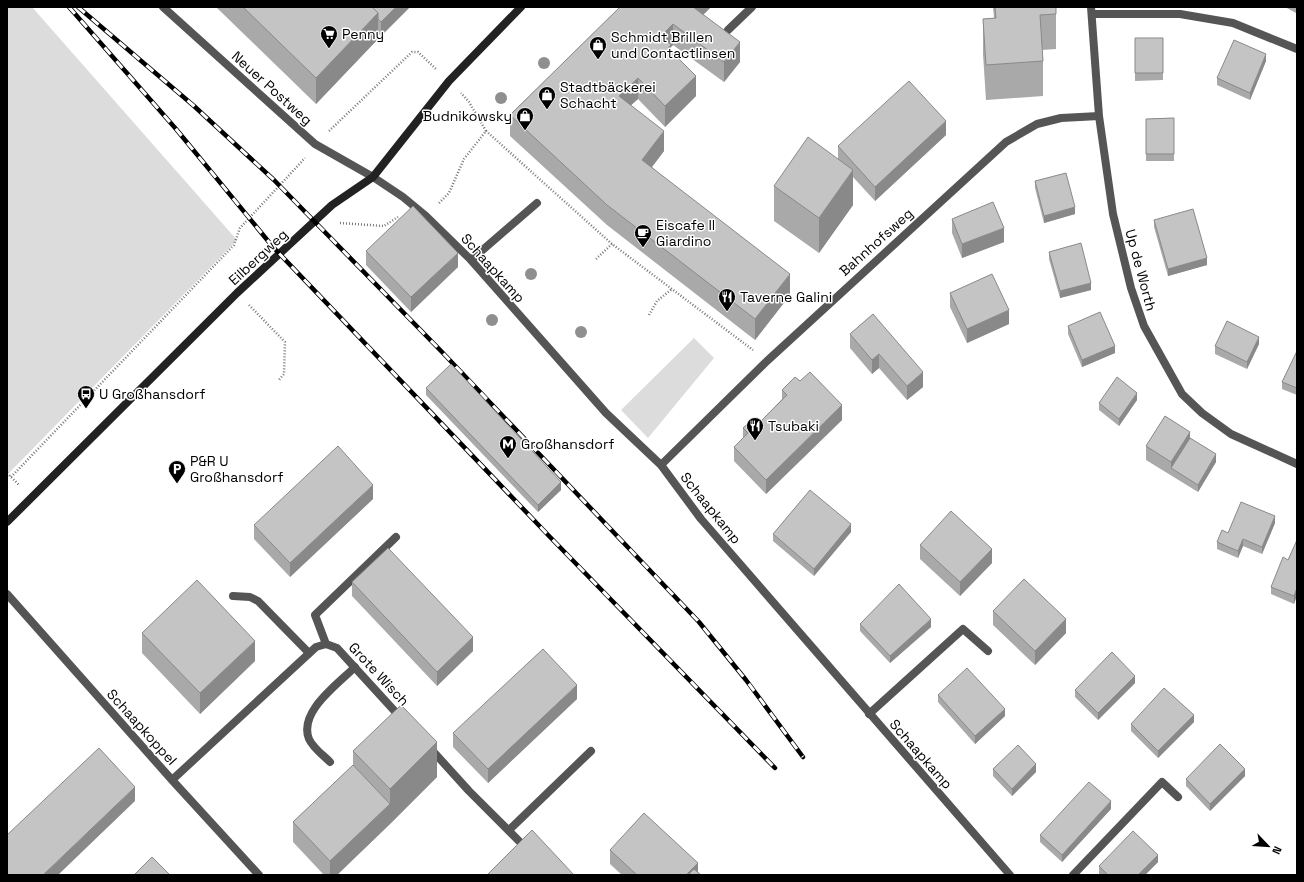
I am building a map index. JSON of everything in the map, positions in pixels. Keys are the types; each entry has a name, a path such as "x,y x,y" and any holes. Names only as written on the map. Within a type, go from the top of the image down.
{"main road":[{"name":"Eilbergweg","path":"7,522 237,294 332,205 372,177 449,81 521,7"}],"street":[{"name":"Neuer Postweg","path":"162,7 315,144 372,177"},
{"path":"728,30 752,7"},
{"path":"1092,10 1180,14 1233,23 1297,49"},
{"name":"Up de Worth","path":"1092,10 1099,116 1113,214 1131,288 1144,326 1182,394 1202,413 1225,430 1297,464"},
{"name":"Bahnhofsweg","path":"661,465 767,361 1006,142 1037,124 1061,118 1099,116"},
{"name":"Schaapkamp","path":"372,177 402,197 426,216 471,260 606,413 661,465 701,519 1010,875"},
{"path":"471,260 537,203"},
{"path":"326,644 315,615 396,537"},
{"name":"Schaapkoppel","path":"7,594 172,780 259,875"},
{"path":"233,596 250,598 258,601 309,653"},
{"path":"869,714 963,629 988,651"},
{"name":"Grote Wisch","path":"172,780 309,653 316,647 326,644 336,648 407,724"},
{"path":"330,762 310,740 307,730 307,721 320,702 355,667"},
{"path":"422,740 531,853"},
{"path":"509,830 591,751"},
{"path":"1074,875 1162,782 1178,797"}],"path":[{"path":"11,477 234,245 240,228 300,165 315,144 412,52 418,52 469,102 486,131 612,244 767,361"},
{"path":"426,216 449,193 464,159 486,131"},
{"path":"337,222 384,226 399,216"},
{"path":"384,226 389,232"},
{"path":"596,259 612,244"},
{"path":"649,316 657,301 672,289"},
{"path":"237,294 285,342 284,374 278,380"},
{"path":"249,305 254,300"}],"shaded area":[{"path":"7,7 32,7 237,240 7,475"},
{"path":"694,338 714,358 648,438 621,410"}],"building":[{"path":"243,7 372,7 378,13 316,78"},
{"path":"372,7 396,7 381,22 378,19 378,13"},
{"path":"620,7 693,7 740,42 724,62 673,24 662,35 671,45 668,48 696,76 665,106 638,78 619,96 664,131 642,160 790,274 755,319 607,205 510,115"},
{"path":"995,7 1056,7 1056,14 1040,15 1043,61 986,65 983,19 996,18"},
{"path":"1135,38 1163,38 1163,73 1135,73"},
{"path":"1234,40 1266,54 1250,93 1217,78"},
{"path":"909,81 946,121 875,187 838,146"},
{"path":"1174,118 1174,154 1146,154 1146,119"},
{"path":"808,137 853,170 819,218 774,186"},
{"path":"1066,173 1075,207 1044,216 1035,181"},
{"path":"993,202 1004,228 962,244 952,219"},
{"path":"413,206 458,253 411,297 366,251"},
{"path":"1193,209 1207,258 1168,269 1154,220"},
{"path":"1081,243 1091,283 1060,291 1049,252"},
{"path":"992,274 1009,310 967,329 950,293"},
{"path":"1100,312 1115,346 1082,360 1068,326"},
{"path":"873,314 923,372 907,386 879,354 872,360 850,334"},
{"path":"1227,321 1259,337 1247,362 1215,346"},
{"path":"1297,351 1297,388 1282,382"},
{"path":"451,364 561,482 538,505 426,388"},
{"path":"810,372 842,405 766,480 734,447 748,433 743,428 754,418 759,423 787,395 782,390 795,377 800,381"},
{"path":"1117,377 1137,393 1119,419 1099,403"},
{"path":"1165,416 1190,432 1171,462 1146,446"},
{"path":"1190,438 1216,454 1198,485 1171,468"},
{"path":"338,446 373,485 290,563 254,525"},
{"path":"810,490 851,524 814,569 773,534"},
{"path":"1241,502 1275,516 1262,547 1243,539 1238,551 1217,542 1222,530 1228,533"},
{"path":"951,511 992,549 960,582 920,545"},
{"path":"1297,540 1297,588 1294,596 1271,587 1283,557 1288,560"},
{"path":"388,548 473,637 437,672 352,582"},
{"path":"1024,579 1066,619 1035,651 993,611"},
{"path":"197,580 255,641 200,693 142,633"},
{"path":"899,584 931,619 890,656 860,624"},
{"path":"543,649 577,685 488,769 453,733"},
{"path":"1112,652 1135,676 1098,713 1075,690"},
{"path":"967,668 1005,709 975,736 938,695"},
{"path":"1164,688 1194,715 1158,751 1131,724"},
{"path":"401,705 437,742 390,789 353,751"},
{"path":"1220,744 1245,769 1210,804 1186,779"},
{"path":"1018,745 1036,764 1012,789 993,769"},
{"path":"99,748 135,787 43,875 7,875 7,835"},
{"path":"353,765 390,804 330,861 293,822"},
{"path":"1089,782 1111,801 1062,855 1040,835"},
{"path":"644,813 698,863 686,875 637,875 610,850"},
{"path":"532,830 574,875 487,875"},
{"path":"1133,831 1158,855 1138,875 1108,875 1099,866"},
{"path":"152,857 170,875 134,875"},
{"path":"694,869 701,875 688,875"}],"railway":[{"path":"69,7 176,129 273,247 550,537 775,768"},
{"path":"78,7 194,106 274,180 442,352 699,622 746,680 803,757"}],"place":[{"name":"Penny","path":"329,49"},
{"name":"Schmidt Brillen und Contactlinsen","path":"598,60"},
{"name":"Stadtbäckerei Schacht","path":"547,110"},
{"name":"Budnikowsky","path":"525,131"},
{"name":"Eiscafe Il Giardino","path":"643,248"},
{"name":"Taverne Galini","path":"727,312"},
{"name":"U Großhansdorf","path":"86,409"},
{"name":"Tsubaki","path":"755,441"},
{"name":"Großhansdorf","path":"508,459"},
{"name":"P&R U Großhansdorf","path":"177,484"}]}
